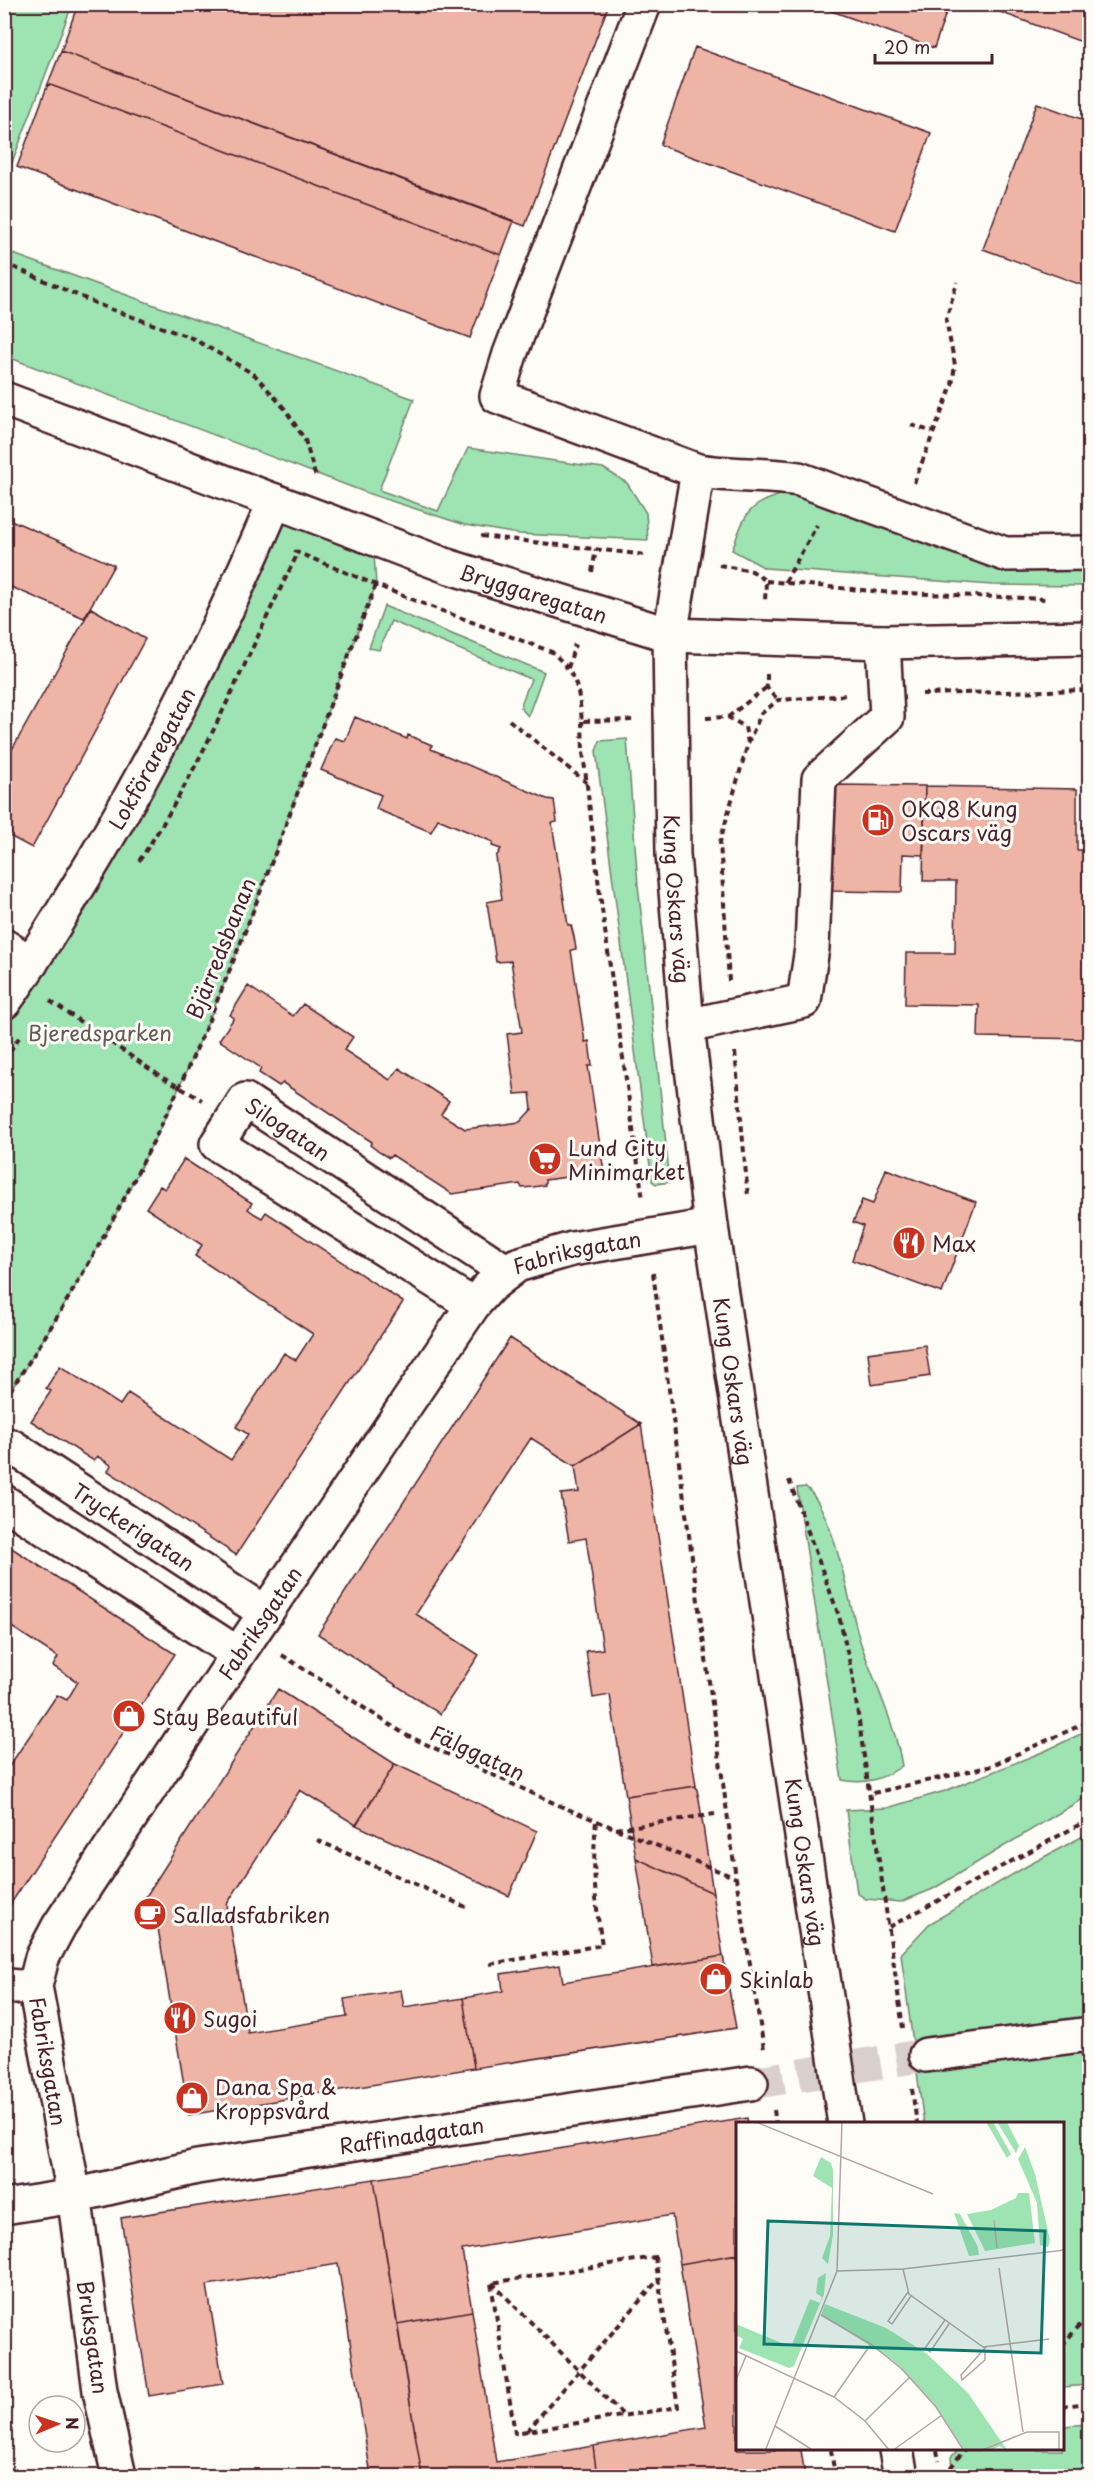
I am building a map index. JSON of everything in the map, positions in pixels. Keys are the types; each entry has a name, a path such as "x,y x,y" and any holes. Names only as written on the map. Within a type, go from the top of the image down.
{"street":[{"path":"644,4 510,354 497,396 698,471 730,476 765,474 799,479 1005,554 1089,553"},
{"name":"Bryggaregatan","path":"4,399 450,567 670,635 883,642 1089,638"},
{"name":"Kung Oskars väg","path":"698,471 670,635 673,854 687,1026 711,1226 844,2122"},
{"name":"Lokföraregatan","path":"15,973 97,857 172,721 275,501"},
{"path":"687,1026 804,1001 812,948 819,779 887,717 883,642"},
{"name":"Silogatan","path":"473,1305 217,1144 245,1100 507,1272"},
{"name":"Fabriksgatan","path":"74,2196 20,1985 42,1958 59,1926 251,1634 473,1305 490,1286 517,1265 572,1249 711,1226"},
{"name":"Tryckerigatan","path":"4,1455 10,1446 251,1634"},
{"path":"4,1502 251,1634"},
{"path":"926,2055 1089,2034"},
{"name":"Raffinadgatan","path":"4,2207 74,2196 197,2167 763,2080"},
{"name":"Bruksgatan","path":"74,2196 100,2391 119,2476"},
{"path":"896,2451 901,2476"}],"path":[{"path":"4,263 102,306 194,339 255,375 285,409 305,440 316,479"},
{"path":"900,517 952,385 955,364 946,320 957,282"},
{"path":"911,425 934,432"},
{"path":"785,582 835,493"},
{"path":"260,536 376,585 552,652 568,668 575,681 582,721 600,895 763,2080 775,2122"},
{"path":"596,549 641,554"},
{"path":"766,581 883,592 1049,599"},
{"name":"Bjärredsbanan","path":"4,1400 78,1282 180,1086 219,995 376,585"},
{"path":"728,717 767,687"},
{"path":"582,721 728,717 745,727 748,743"},
{"path":"509,720 588,784"},
{"path":"720,842 748,1202"},
{"path":"15,973 163,1078 234,1118"},
{"path":"787,1474 839,1616 850,1662 889,1927 1089,1819"},
{"name":"Fälggatan","path":"251,1634 406,1735 596,1821 736,1878"},
{"path":"873,1793 988,1767 1089,1721"},
{"path":"615,1829 715,1814"},
{"path":"490,1964 602,1945 592,1864 596,1821"},
{"path":"317,1840 468,1908"},
{"path":"655,2257 678,2407 515,2433 491,2283 655,2257"},
{"path":"526,2432 658,2280"},
{"path":"491,2283 625,2416"},
{"path":"1064,2343 1089,2314"},
{"path":"1064,2406 1089,2403"},
{"path":"831,2451 835,2476"},
{"path":"944,2476 963,2451"}],"green space":[{"path":"4,5 72,5 5,181 4,181"},
{"path":"5,251 414,399 379,490 438,511 468,448 603,468 627,483 646,513 648,540 518,534 465,525 370,494 5,356"},
{"path":"787,493 982,561 1089,562 1089,586 992,585 765,568 732,550 750,511 764,501"},
{"name":"Bjeredsparken","path":"275,501 373,539 376,585 240,945 197,1049 122,1203 66,1303 5,1399 5,1002"},
{"path":"384,606 544,672 528,716 520,707 531,679 391,621 379,650 369,648"},
{"path":"627,739 638,885 670,1182 656,1184 652,1181 596,751 600,741"},
{"path":"806,1487 816,1499 833,1537 860,1641 899,1750 902,1766 874,1780 858,1782 842,1780 797,1488"},
{"path":"1089,1730 1089,1795 933,1889 901,1902 866,1899 857,1893 846,1810 887,1808 945,1791 1045,1751"},
{"path":"1089,1833 1089,2385 1064,2387 1064,2122 924,2122 901,1954 929,1924 1027,1866"},
{"path":"1089,2424 1089,2476 953,2476 951,2457 957,2451 1064,2451 1064,2426"}],"building":[{"path":"78,4 609,4 525,226 61,51"},
{"path":"831,4 949,4 934,48 829,10"},
{"path":"978,4 1090,4 1090,45"},
{"path":"695,47 931,133 895,231 660,145"},
{"path":"61,51 514,221 501,255 48,84"},
{"path":"48,84 501,255 470,338 17,167"},
{"path":"1037,103 1090,122 1090,288 983,249"},
{"path":"4,517 114,565 84,618 4,584"},
{"path":"91,608 145,639 32,848 4,833 4,764"},
{"path":"355,717 407,739 408,735 432,745 431,749 554,800 557,822 552,823 568,925 571,925 576,949 571,950 585,1042 589,1041 592,1066 588,1066 604,1172 545,1180 545,1185 533,1187 522,1188 520,1184 452,1194 392,1155 389,1158 379,1152 370,1145 372,1142 283,1083 279,1086 259,1073 261,1068 219,1040 234,1018 230,1015 248,986 293,1016 303,1004 353,1037 344,1050 390,1080 399,1068 449,1101 441,1114 465,1129 520,1122 532,1109 530,1093 515,1094 507,1034 522,1032 511,961 496,962 487,902 502,899 496,857 501,849 492,846 493,842 438,819 431,832 376,809 381,795 321,770 335,738 345,741"},
{"name":"OKQ8 Kung Oscars väg","path":"833,785 925,786 923,855 903,854 902,892 831,891"},
{"path":"925,786 1077,789 1077,850 1090,850 1090,1039 978,1037 979,1005 905,1004 906,953 955,953 956,881 923,881"},
{"path":"184,1159 252,1203 248,1209 255,1214 262,1218 266,1212 403,1302 236,1555 108,1471 111,1465 97,1456 94,1461 31,1421 51,1391 46,1388 60,1366 120,1405 128,1393 231,1460 248,1434 236,1427 284,1353 296,1360 313,1334 195,1256 202,1245 146,1208 160,1186 165,1189"},
{"name":"Max","path":"886,1169 976,1202 942,1293 852,1260 863,1226 853,1222 862,1200 873,1204"},
{"path":"510,1338 641,1424 575,1466 531,1438 416,1614 479,1655 440,1714 318,1634"},
{"path":"925,1345 930,1376 872,1385 868,1353"},
{"path":"641,1424 696,1786 626,1796 610,1695 593,1698 586,1651 603,1649 586,1538 569,1541 561,1494 579,1492 575,1466"},
{"path":"4,1543 175,1654 4,1914 4,1774 57,1695 67,1700 78,1682 53,1666 58,1657 4,1622"},
{"path":"278,1689 395,1764 356,1825 300,1790 227,1904 248,2033 347,2017 344,1999 401,1990 404,2007 463,1998 474,2068 189,2115 157,1922 138,1909"},
{"path":"395,1764 537,1831 509,1896 356,1825"},
{"path":"696,1786 713,1893 636,1858 626,1796"},
{"path":"636,1858 713,1893 723,1956 653,1967"},
{"path":"723,1956 736,2028 474,2068 463,1998 503,1991 501,1974 560,1965 563,1982"},
{"path":"747,2118 748,2122 736,2122 736,2254 680,2264 672,2215 462,2250 472,2311 397,2324 374,2179"},
{"path":"374,2179 422,2476 371,2476 338,2264 207,2285 223,2384 149,2396 121,2218"},
{"path":"736,2254 736,2451 801,2451 805,2476 597,2476 593,2446 706,2427 680,2264"},
{"path":"472,2311 496,2462 593,2446 597,2476 422,2476 397,2324"}],"tunnel":[{"path":"751,2083 926,2055"}],"place":[{"name":"OKQ8 Kung Oscars väg","path":"878,820"},
{"name":"Lund City Minimarket","path":"545,1159"},
{"name":"Max","path":"909,1243"},
{"name":"Stay Beautiful","path":"129,1716"},
{"name":"Salladsfabriken","path":"150,1914"},
{"name":"Skinlab","path":"716,1979"},
{"name":"Sugoi","path":"180,2018"},
{"name":"Dana Spa & Kroppsvård","path":"192,2098"}]}
